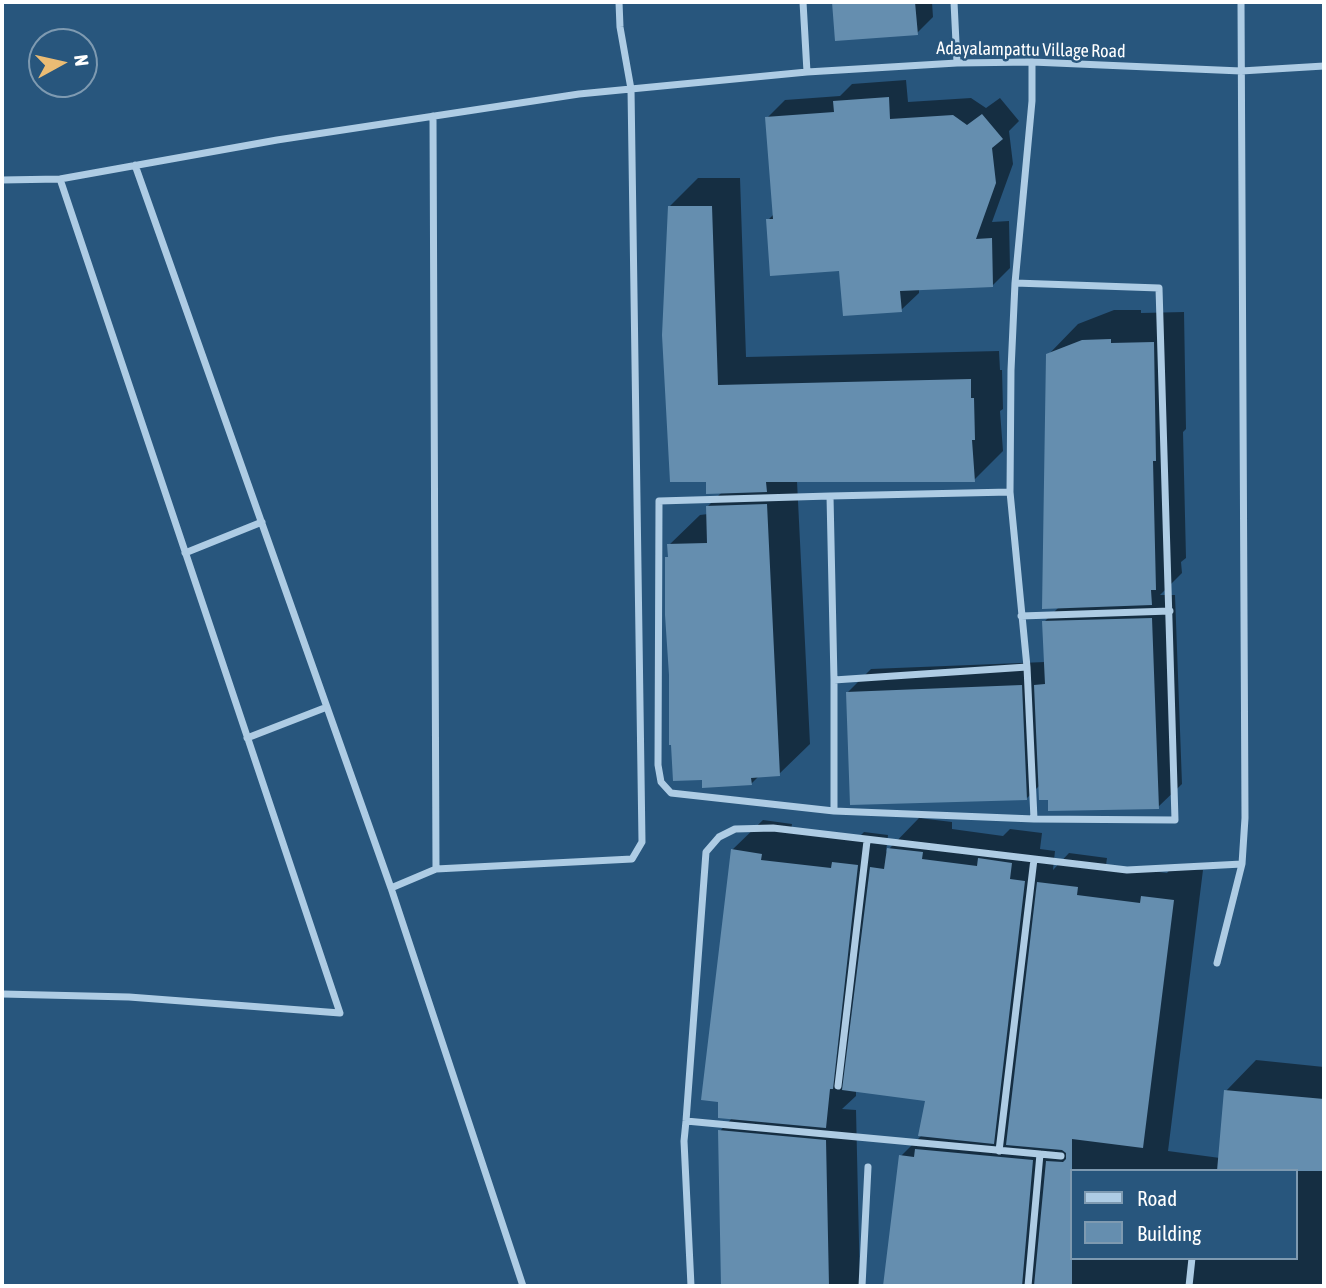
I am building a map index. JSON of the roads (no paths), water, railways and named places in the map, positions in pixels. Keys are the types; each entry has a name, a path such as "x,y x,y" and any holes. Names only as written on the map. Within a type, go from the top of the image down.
{"street":[{"path":"391,888 436,869 632,859 642,842 631,89 620,27 619,2"},
{"path":"803,2 807,72"},
{"path":"954,2 957,63"},
{"path":"1217,963 1241,863 1245,804 1241,2"},
{"path":"1032,62 1032,101 1015,283 1010,492 1027,667 1034,819"},
{"name":"Adayalampattu Village Road","path":"2,180 60,179 277,140 579,94 807,72 957,63 1032,62 1241,71 1324,66"},
{"path":"433,116 436,869"},
{"path":"135,165 391,888 523,1286"},
{"path":"2,994 129,997 340,1013 60,179"},
{"path":"1010,492 659,501 658,765 661,782 671,793 834,811 1034,819 1175,821 1159,288 1015,283"},
{"path":"830,496 834,811"},
{"path":"185,553 262,522"},
{"path":"1021,616 1170,611"},
{"path":"834,680 1027,667"},
{"path":"247,738 327,707"},
{"path":"691,1286 685,1121 706,852 719,837 736,829 773,828 1127,870 1241,863"},
{"path":"838,1086 867,841"},
{"path":"999,1151 1034,859"},
{"path":"685,1121 1061,1156"},
{"path":"1028,1286 1040,1154"},
{"path":"862,1286 868,1167"},
{"path":"1189,1286 1192,1260"}]}
